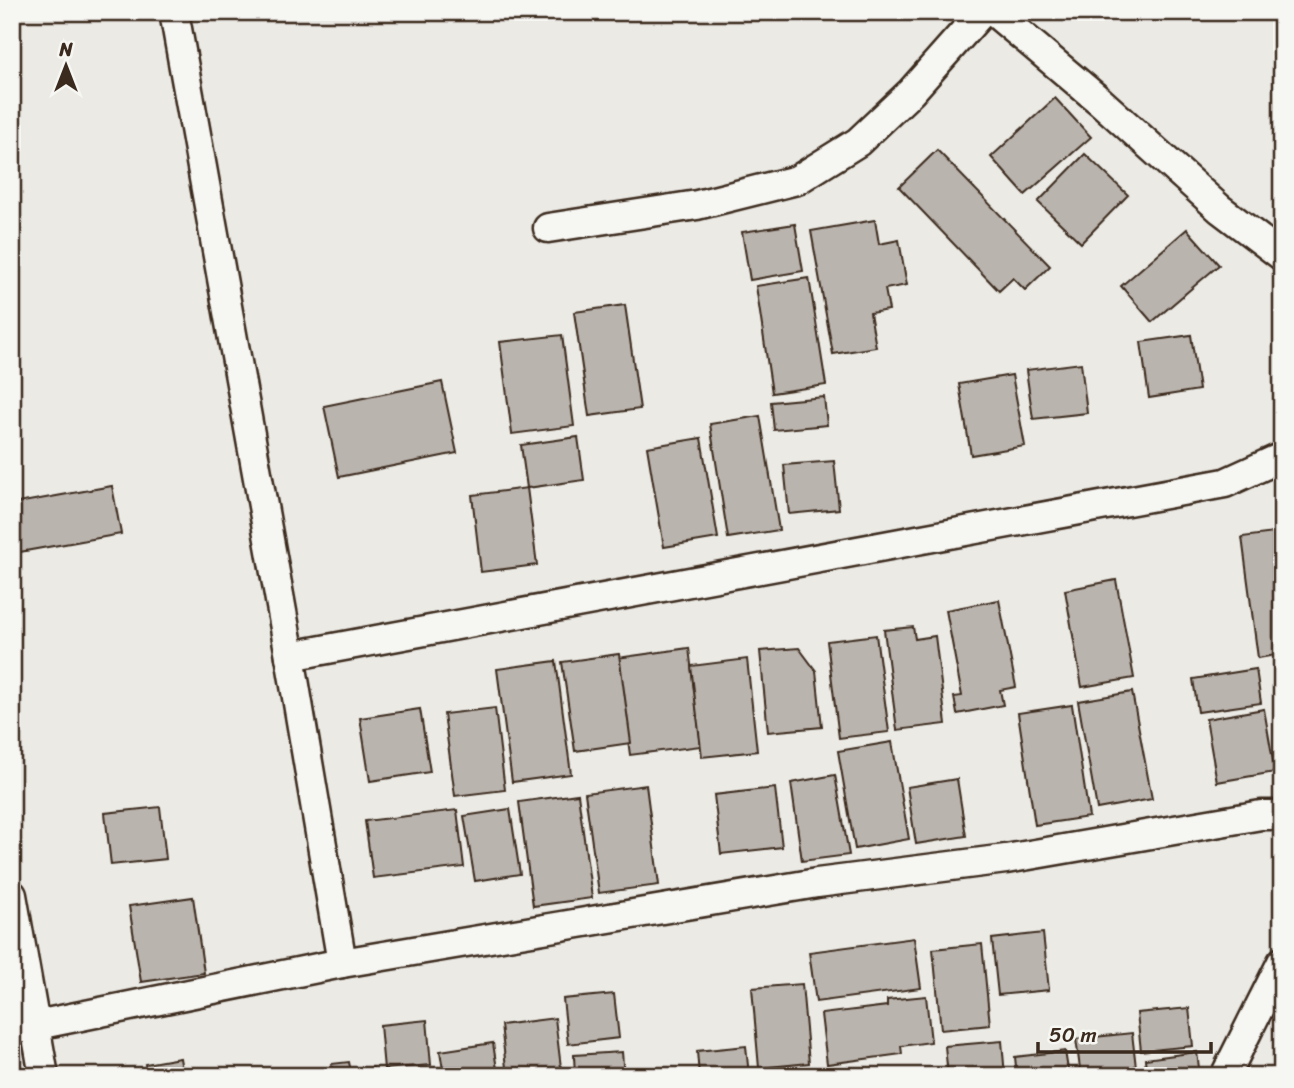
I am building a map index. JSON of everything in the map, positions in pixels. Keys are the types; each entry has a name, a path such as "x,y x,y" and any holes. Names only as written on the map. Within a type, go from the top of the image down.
{"street":[{"path":"174,12 290,656 342,963"},
{"path":"548,228 697,205 797,180 858,142 911,92 982,12"},
{"path":"994,12 1101,102 1220,209 1282,256"},
{"path":"290,656 1225,483 1282,457"},
{"path":"24,1028 342,963 817,883 1006,859 1261,815 1282,815"},
{"path":"12,895 24,1028 44,1076"},
{"path":"1225,1076 1282,962"}],"building":[{"path":"1055,98 1091,137 1025,195 991,157"},
{"path":"937,150 1050,266 1025,290 1013,278 999,291 899,187"},
{"path":"1085,154 1128,195 1081,243 1038,202"},
{"path":"875,220 879,244 899,240 907,285 885,289 889,310 870,313 876,347 833,354 811,231"},
{"path":"795,224 803,271 750,280 742,232"},
{"path":"1187,229 1219,265 1152,322 1121,286"},
{"path":"809,278 826,385 772,393 756,286"},
{"path":"625,305 640,409 589,416 574,312"},
{"path":"562,335 574,426 512,434 500,342"},
{"path":"1191,335 1199,390 1149,398 1141,342"},
{"path":"1081,363 1087,413 1033,419 1026,370"},
{"path":"1012,375 1025,446 971,455 959,384"},
{"path":"442,382 457,453 339,477 324,406"},
{"path":"824,397 827,425 774,430 771,402"},
{"path":"760,416 779,530 728,538 710,424"},
{"path":"578,437 584,480 527,488 521,445"},
{"path":"701,438 718,538 664,547 647,447"},
{"path":"834,461 839,509 789,514 784,465"},
{"path":"112,486 121,534 14,553 12,504"},
{"path":"527,488 537,565 481,572 472,495"},
{"path":"1282,532 1282,654 1258,658 1242,537"},
{"path":"1116,580 1134,678 1082,687 1065,590"},
{"path":"999,600 1016,687 1000,690 1003,705 957,714 954,697 962,696 946,610"},
{"path":"913,627 915,639 935,636 946,724 897,730 884,630"},
{"path":"876,635 889,732 839,738 827,641"},
{"path":"689,648 701,746 630,755 617,658"},
{"path":"799,648 816,671 822,727 768,732 760,651"},
{"path":"619,654 631,743 575,751 562,662"},
{"path":"747,659 757,751 702,757 691,666"},
{"path":"556,661 571,774 512,782 497,669"},
{"path":"1256,669 1261,703 1198,712 1193,679"},
{"path":"1132,692 1152,799 1097,809 1078,701"},
{"path":"1072,705 1089,817 1035,825 1018,713"},
{"path":"495,708 505,790 455,796 444,714"},
{"path":"420,709 430,772 370,781 360,718"},
{"path":"1264,709 1275,772 1217,782 1206,719"},
{"path":"892,742 909,839 855,849 838,751"},
{"path":"835,775 849,855 802,861 791,783"},
{"path":"957,779 966,836 916,844 907,787"},
{"path":"646,785 659,885 599,893 585,793"},
{"path":"775,788 782,847 721,854 714,795"},
{"path":"578,794 592,898 533,906 519,802"},
{"path":"160,807 166,859 111,865 105,813"},
{"path":"510,809 520,874 475,881 464,816"},
{"path":"457,810 464,867 373,878 365,821"},
{"path":"193,897 204,973 141,982 129,906"},
{"path":"1043,933 1049,990 998,995 992,939"},
{"path":"914,938 921,988 816,1002 809,952"},
{"path":"982,944 990,1025 941,1030 933,949"},
{"path":"802,984 809,1063 759,1068 752,988"},
{"path":"614,994 619,1038 568,1044 563,999"},
{"path":"926,996 931,1042 901,1046 902,1054 827,1064 821,1014 887,1006 887,1000"},
{"path":"1189,1008 1193,1046 1141,1051 1137,1013"},
{"path":"555,1018 562,1076 507,1076 501,1025"},
{"path":"427,1020 431,1065 384,1069 380,1025"},
{"path":"1132,1033 1137,1076 1081,1076 1076,1039"},
{"path":"1002,1041 1005,1076 948,1076 945,1046"},
{"path":"493,1043 498,1076 444,1076 440,1051"},
{"path":"746,1046 749,1076 699,1076 697,1051"},
{"path":"1065,1051 1069,1076 1017,1076 1015,1057"},
{"path":"622,1052 624,1076 575,1076 574,1055"},
{"path":"1197,1052 1200,1076 1147,1076 1145,1059"},
{"path":"1282,1053 1282,1076 1270,1076"},
{"path":"180,1058 183,1076 147,1076 145,1064"},
{"path":"349,1062 351,1072 373,1068 375,1076 317,1076 333,1073 331,1064"},
{"path":"818,1071 819,1076 784,1076"}]}
